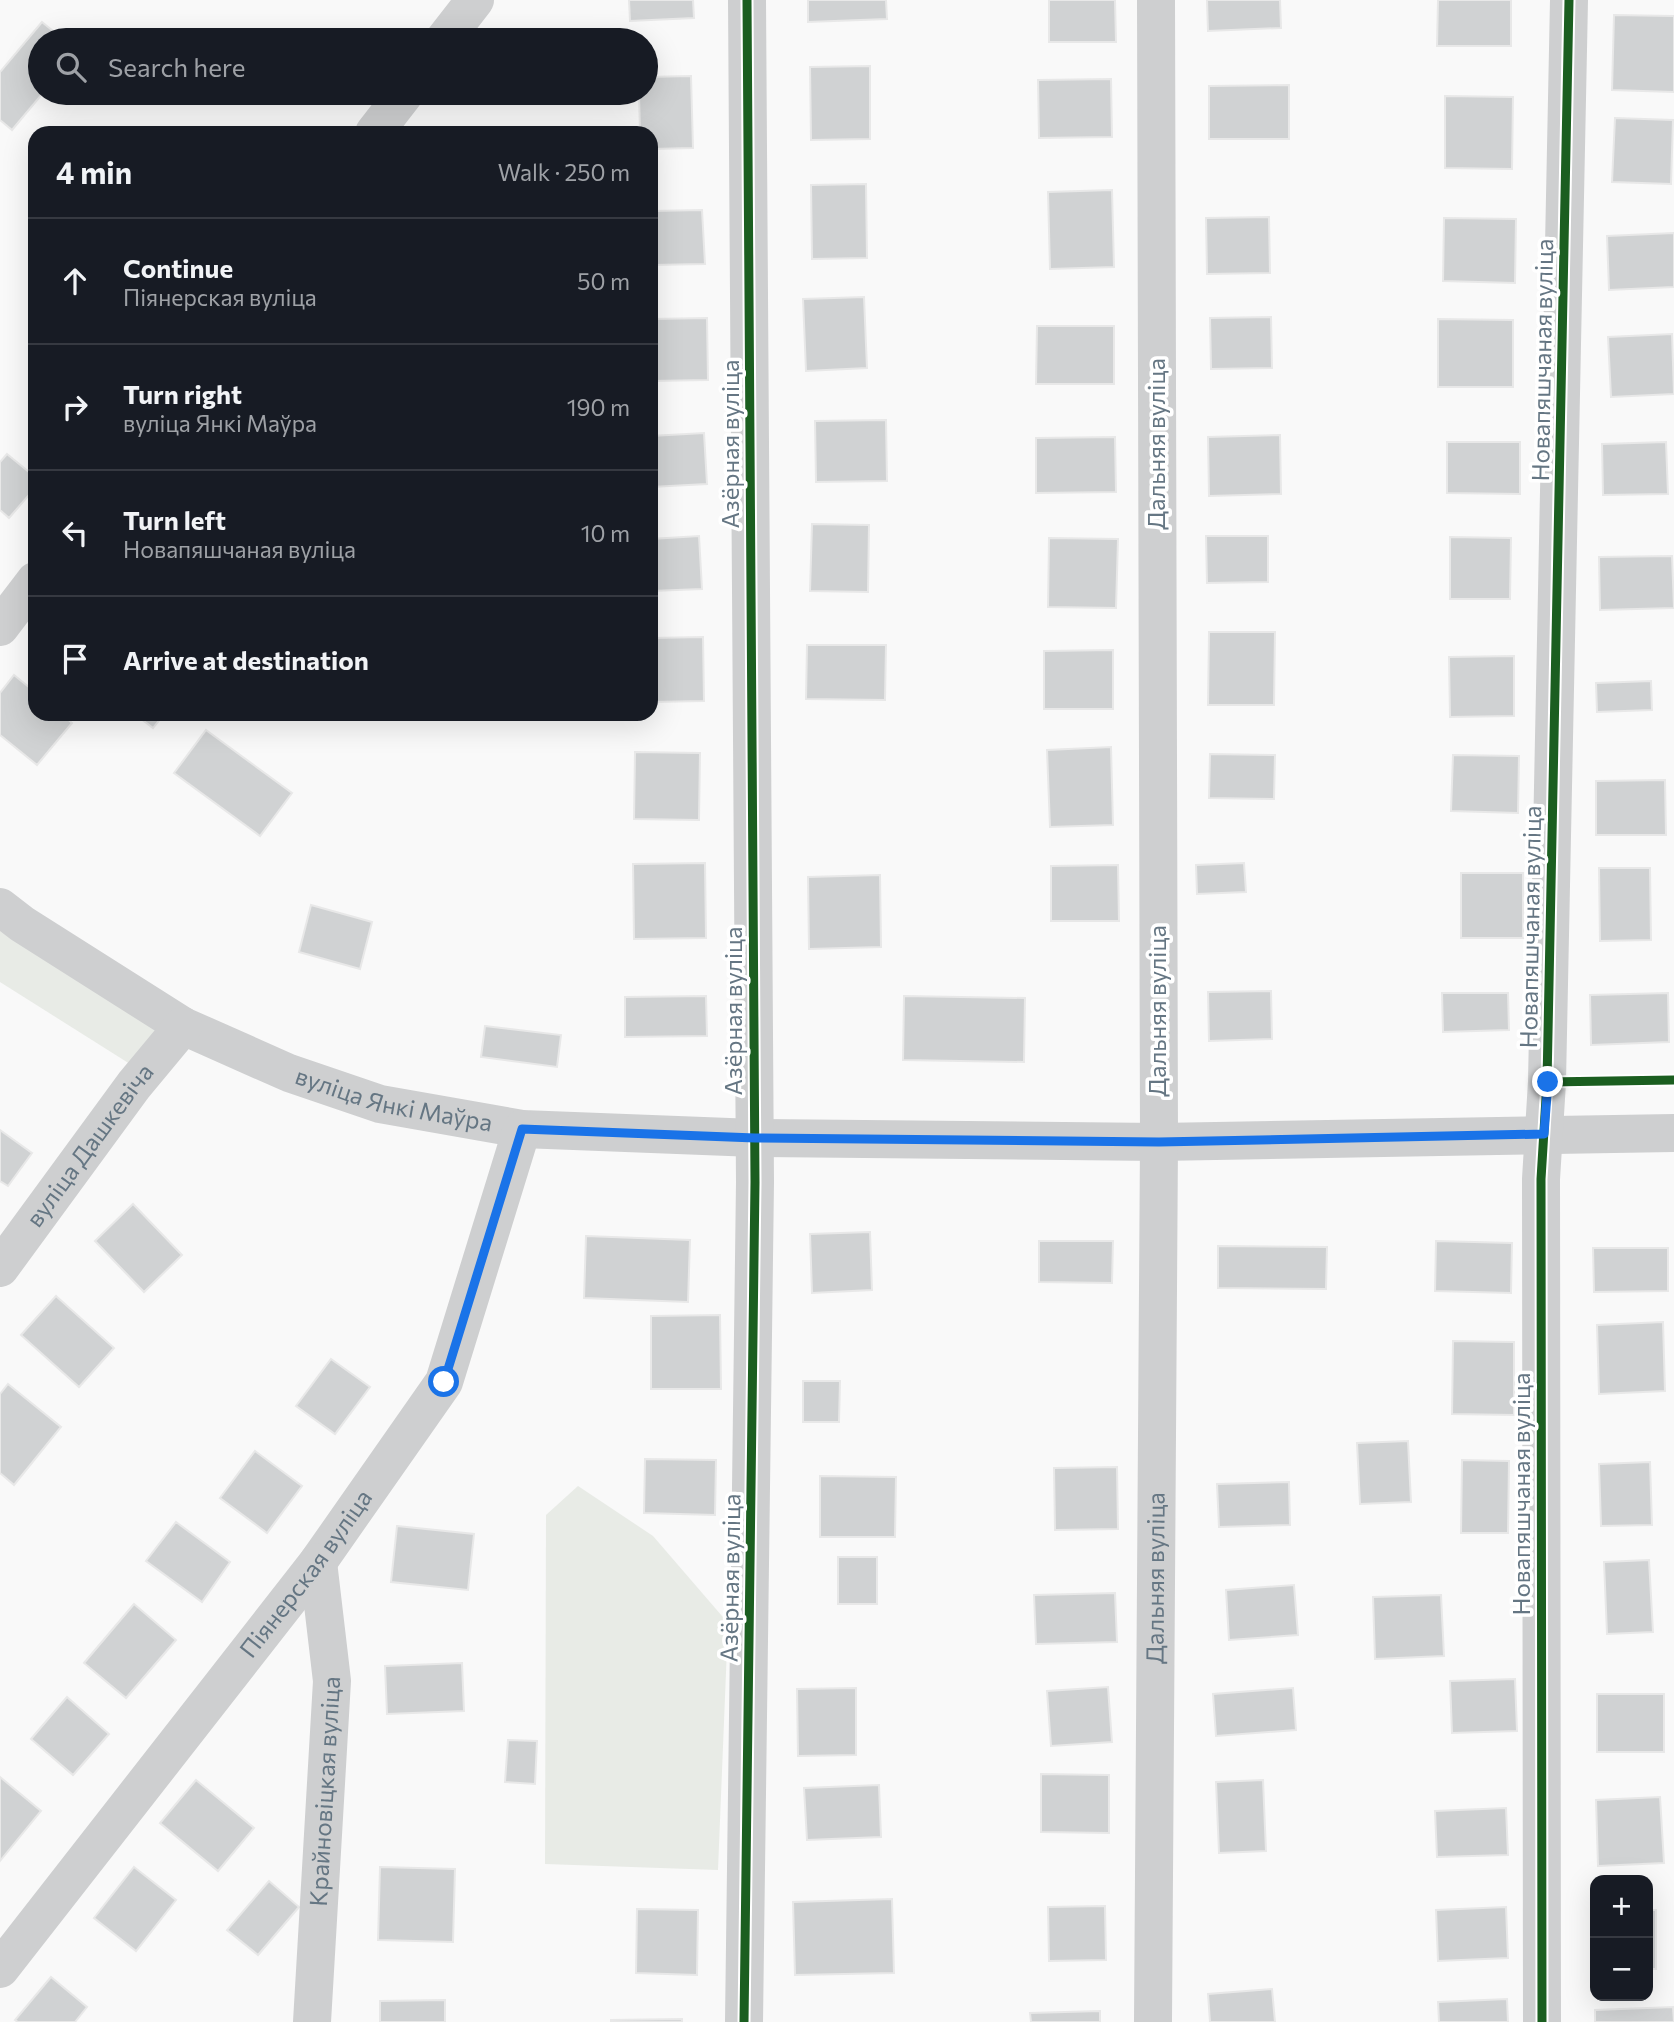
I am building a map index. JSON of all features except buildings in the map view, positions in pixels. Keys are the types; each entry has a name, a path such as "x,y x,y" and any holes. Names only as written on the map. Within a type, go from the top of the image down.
{"street":[{"path":"453,28 475,0"},
{"name":"Азёрная вуліца","path":"744,2022 755,1138 747,0"},
{"name":"Дальняя вуліца","path":"1153,2022 1159,1142 1156,0"},
{"name":"Новапяшчаная вуліца","path":"1542,2022 1541,1179 1548,1082 1569,0"},
{"path":"379,126 396,105"},
{"path":"0,627 28,590"},
{"name":"вуліца Янкі Маўра","path":"0,907 22,924 183,1026 289,1073 380,1104 522,1129 755,1138 1159,1142 1674,1133"},
{"name":"вуліца Дашкевіча","path":"0,1268 134,1085 183,1026"},
{"name":"Піянерская вуліца","path":"0,1969 318,1562 444,1382 522,1129"},
{"name":"Крайновіцкая вуліца","path":"312,2022 332,1681 318,1562"}],"shaded area":[{"path":"0,925 159,1032 130,1064 0,982"},
{"path":"578,1486 653,1536 728,1623 718,1870 545,1864 546,1515"}],"cycle path":[{"path":"744,2022 755,1182 747,0"},
{"path":"1542,2022 1541,1179 1547,1082 1569,0"},
{"path":"1547,1082 1674,1080"}],"route":[{"path":"444,1382 522,1129 755,1138 1159,1142 1544,1134 1548,1082"}]}
